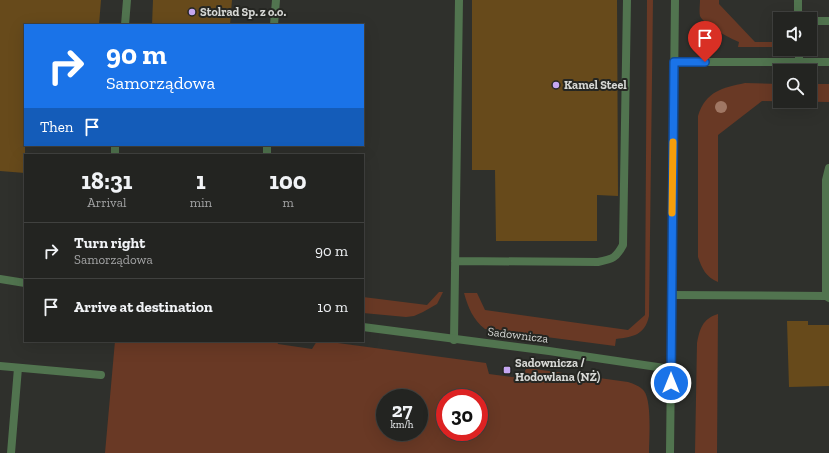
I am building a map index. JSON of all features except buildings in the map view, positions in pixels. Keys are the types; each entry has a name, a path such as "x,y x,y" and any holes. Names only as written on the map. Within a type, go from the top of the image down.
{"street":[{"path":"125,24 127,0"},
{"path":"274,24 276,0"},
{"path":"454,340 459,0"},
{"path":"455,261 598,262 608,260 618,255 623,245 627,0"},
{"path":"670,453 675,0"},
{"path":"798,0 798,12"},
{"path":"817,21 829,21"},
{"path":"798,56 798,62"},
{"path":"674,62 829,62"},
{"path":"671,295 828,297 826,180 829,168"},
{"path":"0,279 24,283"},
{"name":"Sadownicza","path":"364,328 671,368"},
{"path":"0,366 101,375"},
{"path":"11,453 18,368"}],"shaded area":[{"path":"647,0 653,0 649,316 645,327 633,336 616,339 615,346 485,329 477,322 467,303 464,293 477,293 485,310 628,330 645,315"},
{"path":"700,0 719,0 719,4 755,42 773,42 773,47 738,47 739,42 706,23 700,14"},
{"path":"745,83 773,84 773,101 762,101 718,135 718,282 710,278 705,272 698,257 698,116 705,101 710,96 729,87"},
{"path":"817,84 829,84 829,102 817,102"},
{"path":"439,292 443,292 437,304 414,316 406,317 364,313 364,297 427,305"},
{"path":"718,314 717,453 695,453 697,343 701,329 705,322"},
{"path":"115,342 277,342 278,344 312,349 316,342 330,342 486,363 489,374 520,378 527,368 628,382 639,386 647,396 650,430 649,453 105,453"}],"slow traffic":[{"path":"672,213 673,142"}],"place":[{"name":"Stolrad Sp. z o.o.","path":"192,12"},
{"name":"Kamel Steel","path":"556,85"},
{"name":"Sadownicza / Hodowlana (NŻ)","path":"507,370"}],"route":[{"path":"671,383 674,62 705,62"}]}
